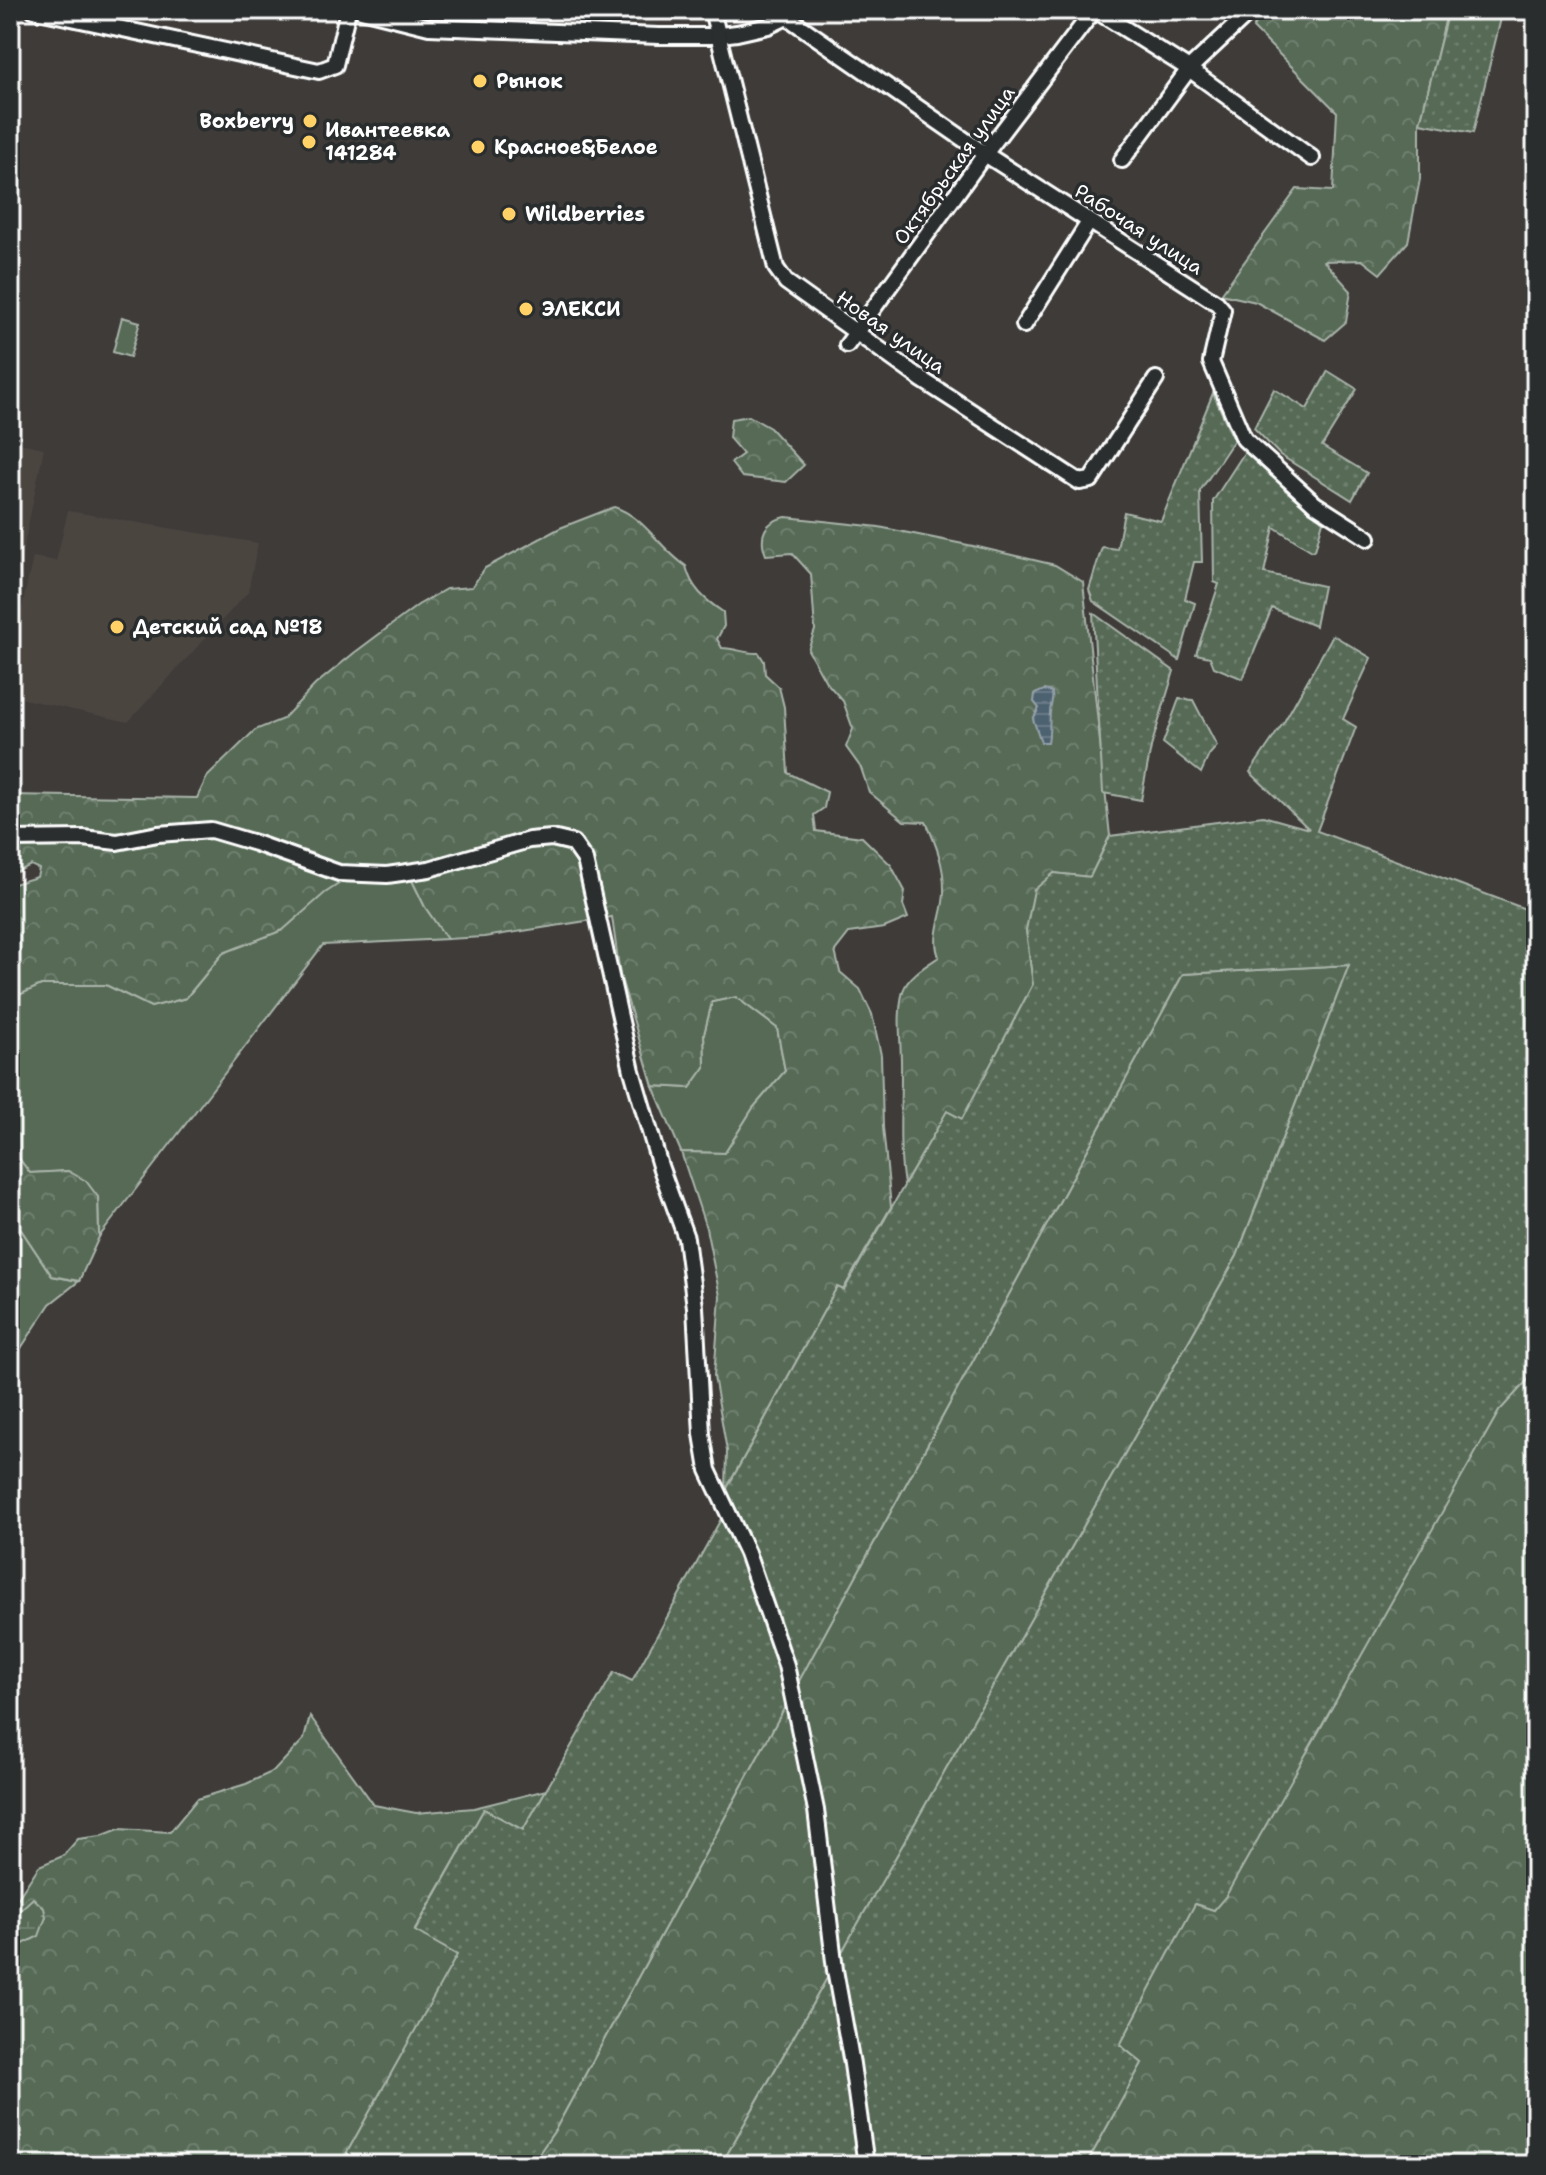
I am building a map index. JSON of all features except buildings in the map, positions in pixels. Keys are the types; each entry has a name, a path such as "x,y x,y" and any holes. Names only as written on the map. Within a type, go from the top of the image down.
{"street":[{"path":"34,10 319,71 335,65 348,10"},
{"path":"361,10 411,24 449,29 659,36 718,35 768,26 790,14"},
{"name":"Новая улица","path":"712,10 776,268 786,282 852,340 1080,482 1091,480 1156,379"},
{"path":"1095,10 1189,69 1312,158"},
{"name":"Октябрьская улица","path":"852,340 985,154 1095,10"},
{"path":"1122,160 1189,69 1252,10"},
{"name":"Рабочая улица","path":"790,14 985,154 1217,303 1223,310 1222,322 1211,362 1244,439 1315,504 1368,538"},
{"path":"1024,325 1089,222"},
{"path":"10,839 83,838 117,842 158,834 211,830 339,873 387,875 429,869 529,840 552,838 573,843 585,860 632,1071 660,1166 686,1238 695,1307 702,1434 708,1470 747,1553 786,1665 816,1810 835,1970 866,2165"}],"shaded area":[{"path":"10,441 44,448 10,614"},
{"name":"Детский сад №18","path":"68,511 258,543 248,592 128,722 10,696 10,662 33,557 56,561"}],"green space":[{"path":"1264,10 1448,10 1420,123 1420,179 1408,242 1380,274 1362,260 1324,261 1351,291 1346,322 1325,340 1256,302 1221,294 1297,189 1333,191 1337,112 1253,28"},
{"path":"1448,10 1503,10 1473,133 1420,123"},
{"path":"122,317 140,322 130,357 113,352"},
{"path":"1328,371 1357,389 1322,446 1367,473 1352,500 1280,455 1254,428 1274,389 1307,409"},
{"path":"1213,393 1234,440 1200,491 1202,562 1194,562 1185,599 1195,603 1179,660 1093,601 1089,590 1102,547 1117,549 1124,512 1161,521"},
{"path":"749,416 770,428 804,465 786,482 742,477 731,463 743,454 729,438 731,419"},
{"path":"1246,450 1285,486 1285,490 1323,521 1315,550 1312,551 1274,527 1264,573 1323,586 1315,626 1272,608 1243,679 1214,667 1210,657 1196,654 1219,584 1214,582 1213,501"},
{"path":"614,507 625,511 643,525 686,566 691,581 700,593 723,612 724,626 717,639 722,648 759,653 764,661 765,674 779,687 784,707 788,773 827,792 824,808 814,815 816,831 862,837 891,865 905,891 903,905 908,918 884,928 849,933 835,951 840,972 860,989 872,1014 881,1055 883,1127 891,1207 843,1290 837,1287 726,1490 727,1451 714,1376 720,1296 706,1228 681,1152 725,1153 753,1108 785,1071 777,1028 736,997 712,1002 704,1034 705,1067 690,1088 653,1086 620,975 612,917 484,937 447,939 425,907 408,872 354,874 325,893 283,930 223,953 186,998 151,1007 106,985 41,985 10,999 10,885 37,877 39,869 31,865 10,875 10,795 197,798 207,777 255,730 283,719 315,685 418,605 446,589 472,587 485,568 560,528"},
{"path":"786,517 879,527 978,547 1055,565 1083,582 1110,836 1090,877 1054,873 1026,930 1033,984 962,1120 947,1112 904,1185 900,1143 901,1001 909,980 939,957 936,940 944,898 943,872 926,822 904,821 869,792 861,768 846,747 853,729 843,701 826,682 808,650 815,630 811,574 792,553 766,555 764,548 765,530 773,522"},
{"path":"1093,613 1174,671 1151,747 1141,800 1103,793"},
{"path":"1333,635 1371,658 1343,719 1356,727 1317,831 1536,913 1536,1371 1499,1411 1226,1896 1214,1910 1195,1904 1120,2045 1142,2063 1086,2165 721,2165 1237,1256 1349,965 1183,974 555,2130 531,2165 340,2165 457,1955 415,1931 484,1809 523,1830 614,1672 632,1681 727,1508 726,1490 837,1287 844,1290 947,1111 962,1119 1033,984 1026,930 1034,890 1054,873 1090,877 1110,836 1263,816 1309,829 1250,772 1284,722"},
{"path":"1179,699 1193,700 1217,746 1201,773 1163,743"},
{"path":"408,872 425,907 447,939 323,945 99,1237 98,1197 68,1171 30,1173 11,1148 10,999 41,985 106,985 151,1007 186,998 223,953 283,930 325,892 354,874"},
{"path":"1349,965 1237,1256 721,2165 531,2165 555,2130 1183,974"},
{"path":"736,997 777,1028 785,1071 753,1108 725,1153 681,1152 653,1086 690,1088 705,1067 704,1034 712,1002"},
{"path":"10,1143 30,1173 68,1171 86,1181 98,1197 99,1237 79,1281 52,1276 10,1213"},
{"path":"10,1213 52,1276 79,1281 50,1304 10,1365"},
{"path":"1536,1371 1536,2165 1086,2165 1142,2063 1120,2045 1195,1903 1214,1910 1499,1411"},
{"path":"310,1716 374,1805 416,1813 474,1808 546,1790 523,1830 484,1809 415,1930 458,1955 340,2165 10,2165 10,1939 21,1945 20,1910 10,1913 10,1897 18,1898 39,1866 63,1856 78,1839 101,1836 119,1829 170,1832 197,1799 246,1784 274,1771 304,1739"},
{"path":"33,1898 44,1908 46,1917 39,1936 21,1945 10,1939 10,1913 20,1910"}],"water":[{"path":"1044,690 1052,692 1048,742 1041,742 1033,719 1039,708 1034,702 1035,694"}],"place":[{"name":"Рынок","path":"480,81"},
{"name":"Boxberry","path":"310,121"},
{"name":"Ивантеевка 141284","path":"309,142"},
{"name":"Красное&Белое","path":"478,147"},
{"name":"Wildberries","path":"509,214"},
{"name":"ЭЛЕКСИ","path":"526,309"},
{"name":"Детский сад №18","path":"117,627"}]}
